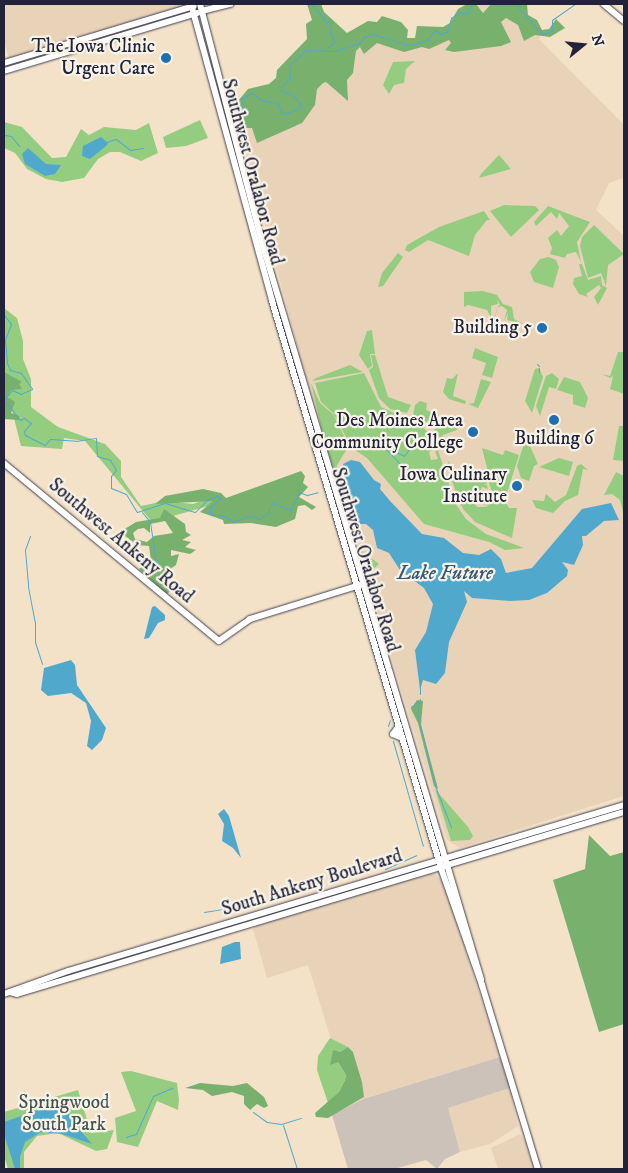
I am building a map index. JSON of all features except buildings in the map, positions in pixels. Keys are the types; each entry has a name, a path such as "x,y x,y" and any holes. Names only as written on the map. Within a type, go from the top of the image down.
{"main road":[{"path":"4,63 201,6"},
{"name":"Southwest Oralabor Road","path":"201,6 263,246 402,738 443,864"},
{"path":"4,71 192,8"},
{"name":"Southwest Oralabor Road","path":"192,8 244,204 359,584 442,844 443,864"},
{"name":"South Ankeny Boulevard","path":"443,864 458,855 624,805"},
{"name":"South Ankeny Boulevard","path":"7,993 68,971 443,864 461,862 624,812"},
{"path":"442,844 458,855"},
{"path":"453,883 455,868 461,862"},
{"path":"443,864 453,883 482,985"},
{"path":"443,864 538,1169"}],"street":[{"path":"201,6 230,4"},
{"path":"604,4 624,21"},
{"name":"Southwest Ankeny Road","path":"4,463 219,641 250,619 359,584"}],"shaded area":[{"path":"4,4 200,5 10,61 4,41"},
{"name":"Des Moines Area Community College","path":"472,4 515,4 542,34 539,39 624,125 624,178 609,183 596,210 624,236 624,796 460,848 447,840 304,371 235,112 364,37 403,44 447,32 451,18"},
{"path":"428,874 435,874 444,883 500,1057 362,1099 362,1082 353,1052 334,1049 308,965 267,978 253,929 257,925"},
{"path":"500,1057 510,1088 448,1108 460,1152 445,1159 437,1169 426,1160 394,1169 348,1169 332,1115 363,1099"},
{"path":"510,1088 518,1126 490,1144 460,1152 447,1108"},
{"path":"520,1134 526,1141 534,1169 498,1169 491,1148"}],"green space":[{"path":"307,4 321,4 324,12 347,33 368,21 377,22 382,16 401,22 408,30 407,38 415,38 417,26 443,27 450,23 458,9 467,4 476,4 483,13 491,4 527,4 528,15 537,20 542,30 549,29 556,19 565,28 550,37 535,35 524,41 518,25 506,18 501,22 511,42 501,46 454,52 445,50 451,43 449,40 429,49 422,47 404,52 377,43 364,54 360,47 356,51 353,73 347,80 348,101 326,82 323,83 317,89 315,105 302,123 257,143 252,128 244,128 239,117 238,101 248,89 269,84 276,78 277,70 307,39 306,24 312,20"},
{"path":"415,61 406,69 404,83 394,85 389,94 383,85 393,62"},
{"path":"200,120 208,138 186,146 166,148 163,137"},
{"path":"4,122 22,127 52,158 66,157 81,129 89,135 104,127 136,130 149,123 158,153 141,161 120,152 110,152 98,159 84,178 62,182 46,179 27,169 15,153 4,148"},
{"path":"499,155 511,169 479,178 481,174"},
{"path":"504,205 535,206 539,210 511,237 490,211"},
{"path":"548,206 590,222 577,242 581,262 576,252 567,254 565,258 550,254 552,248 548,238 557,230 561,236 569,226 559,213 557,219 551,212 536,226 534,222"},
{"path":"484,211 490,220 487,220 475,235 469,256 428,240 409,252 405,250 407,245 439,227"},
{"path":"594,225 624,254 608,265 606,286 601,273 588,278 580,246 582,237"},
{"path":"398,253 403,257 383,286 378,287 382,273"},
{"path":"549,257 556,260 559,267 553,288 534,282 530,272 540,259"},
{"path":"579,264 582,264 588,280 601,276 602,285 607,288 598,305 594,297 601,288 599,285 586,294 588,297 579,294 573,284 574,278 582,276"},
{"path":"483,291 497,295 503,304 512,307 514,319 524,324 507,320 508,313 504,321 507,310 502,306 498,307 495,317 498,320 494,319 498,306 500,305 497,300 498,304 491,306 491,317 487,310 468,305 464,307 464,292"},
{"path":"4,308 17,318 23,341 23,359 31,379 31,407 58,427 105,444 121,461 121,477 141,506 165,501 193,504 212,497 222,502 152,522 85,441 64,438 62,449 21,446 4,379"},
{"path":"372,330 375,354 370,354 372,366 368,369 359,355 367,331"},
{"path":"475,348 498,357 492,378 482,375 486,363 472,358"},
{"path":"618,352 624,352 624,394 610,389 613,376 610,378 602,374 610,376"},
{"path":"371,355 375,355 388,397 411,405 407,413 390,409 379,398 369,370 373,367"},
{"path":"350,365 363,372 312,381 316,378"},
{"path":"539,368 543,377 532,413 525,401 535,369"},
{"path":"4,372 22,382 19,384 22,389 11,390 8,397 15,402 11,413 19,416 19,420 4,419"},
{"path":"364,373 381,407 417,423 432,435 438,448 429,452 431,460 438,459 435,451 438,450 455,503 466,519 486,534 524,548 505,550 489,542 424,524 367,458 352,448 333,413 321,402 315,383"},
{"path":"458,373 453,396 466,401 465,404 449,399 443,392 447,378 452,379"},
{"path":"552,373 559,379 556,389 549,387 540,416 536,406 546,376"},
{"path":"564,377 580,382 588,398 585,408 573,404 573,395 557,390"},
{"path":"481,379 491,382 478,408 468,404 474,403"},
{"path":"311,383 320,403 333,414 349,446 337,465 337,478 354,537 323,435"},
{"path":"420,401 427,403 426,410 439,415 432,425 413,415 415,405"},
{"path":"442,416 460,421 457,430 443,435 441,439 434,431"},
{"path":"619,426 624,426 624,461 613,460"},
{"path":"524,443 530,446 538,464 534,466 529,481 521,478 517,466"},
{"path":"482,448 503,455 505,450 519,455 506,496 497,501 505,501 509,508 517,508 512,538 475,522 463,509 456,493 447,465 449,461 453,477 458,480 483,472 487,484 483,485 487,485 488,489 482,487 480,492 471,494 477,507 489,506 478,503 487,505 494,497 485,472 487,468"},
{"path":"559,458 573,462 569,476 539,467"},
{"path":"581,464 588,470 583,469 578,495 565,501 553,513 536,508 532,500 544,501 546,494 555,502 566,495 577,466"},
{"path":"301,471 305,476 303,483 308,487 299,497 316,507 312,510 305,505 298,506 295,519 276,527 251,523 224,524 223,520 200,512 213,501 155,504 165,496 203,489 221,493 226,498"},
{"path":"616,472 624,476 624,515 620,500 612,494 604,495"},
{"path":"164,509 185,524 186,532 191,535 182,540 191,542 185,547 196,550 190,554 171,550 171,556 179,554 176,565 169,570 176,585 167,594 139,569 151,561 149,546 137,545 120,532 136,522 160,518","holes":["165,521 173,533 154,536 147,542 135,539 133,533 138,529 144,528 150,533 150,524"]},
{"path":"357,547 379,564 366,576"},
{"path":"417,700 423,701 421,725 438,789 434,786 418,723 411,709"},
{"path":"435,789 468,827 473,836 470,840 451,841"},
{"path":"589,835 610,856 624,852 624,1024 599,1032 553,880 585,869"},
{"path":"330,1038 348,1047 340,1052 338,1062 346,1075 345,1080 339,1092 328,1103 317,1070 318,1056"},
{"path":"348,1047 353,1052 362,1082 364,1097 328,1118 316,1117 315,1113 339,1092 345,1080 346,1075 338,1062 330,1065 333,1050 340,1052"},
{"path":"131,1071 177,1083 179,1100 178,1110 157,1101 138,1147 117,1142 115,1118 136,1111 121,1072"},
{"path":"200,1083 233,1086 247,1083 264,1097 268,1106 264,1108 257,1104 250,1110 244,1104 244,1096 232,1092 212,1096 203,1090 185,1088"},
{"name":"Springwood South Park","path":"78,1090 91,1133 114,1130 107,1149 96,1151 58,1133 37,1136 24,1152 24,1169 8,1169 4,1156 4,1112"}],"water":[{"path":"101,137 108,143 106,146 90,159 82,156 83,146"},
{"path":"28,148 46,164 61,165 55,174 45,176 25,164 22,154"},
{"name":"Lake Future","path":"351,460 360,462 374,480 381,484 380,489 391,502 422,534 444,538 463,553 479,555 491,549 501,559 506,573 532,568 582,509 611,503 619,520 604,521 586,536 582,536 583,545 574,565 562,562 568,570 567,576 547,593 529,600 510,601 472,598 464,591 467,602 449,642 445,673 436,684 423,680 420,690 415,650 426,632 433,604 424,588 400,570 389,553 377,548 373,530 366,524 358,524 348,489 343,486 346,482 342,483 345,480 343,464"},
{"path":"155,606 165,615 165,620 158,623 149,638 144,639 152,607"},
{"path":"71,660 75,665 77,685 106,728 102,740 92,750 87,746 91,721 86,703 71,693 48,696 41,690 44,668"},
{"path":"224,809 229,816 241,858 233,848 222,841 224,824 218,814"},
{"path":"240,942 241,959 220,964 222,947"},
{"path":"62,1102 73,1122 92,1144 62,1134 41,1132 25,1142 20,1157 20,1169 15,1169 4,1134 4,1122"}],"waterway":[{"path":"312,4 326,22 331,20 330,33 334,42 327,48"},
{"path":"238,111 244,107 241,99 252,93 261,100 277,103 282,114 298,109 301,105 298,101 291,94 281,91 281,87 290,78 289,66 306,50 335,51 359,43 364,37 373,34 407,45 416,44 427,40 435,30 440,34 447,32 451,18 460,12 467,14 472,4"},
{"path":"515,4 542,34 552,31 552,20 575,4"},
{"path":"4,135 11,136 19,146"},
{"path":"106,142 116,139 130,150 143,148"},
{"path":"4,315 11,324 5,340 7,363 10,370 21,373 32,389 21,394 12,390 4,400 20,420 24,418 31,423 24,431 25,435 45,445 50,439 76,441 96,438 97,456 110,460 116,470 111,476 111,488 126,494 137,512 165,503 195,512 207,500 217,496 220,498 210,508 210,514 224,516 234,522 251,515 259,519 269,513 269,507 273,503 290,510 299,492 307,495 318,492"},
{"path":"401,465 383,446 404,456 415,441"},
{"path":"342,485 348,483"},
{"path":"142,512 150,522 156,562 149,573"},
{"path":"30,536 25,550 28,587 35,622 35,642 42,664"},
{"path":"420,687 420,694"},
{"path":"420,699 417,712 435,786 451,827"},
{"path":"411,707 418,702"},
{"path":"388,726 390,720"},
{"path":"393,741 423,846"},
{"path":"385,869 416,855"},
{"path":"204,912 224,909"},
{"path":"188,1087 204,1087"},
{"path":"126,1137 136,1134 153,1096 172,1088"},
{"path":"253,1112 267,1122 281,1124 301,1118"},
{"path":"283,1125 297,1169"}],"place":[{"name":"The Iowa Clinic Urgent Care","path":"166,58"},
{"name":"Building 5","path":"542,328"},
{"name":"Building 6","path":"554,420"},
{"name":"Des Moines Area Community College","path":"473,432"},
{"name":"Iowa Culinary Institute","path":"517,486"}]}
